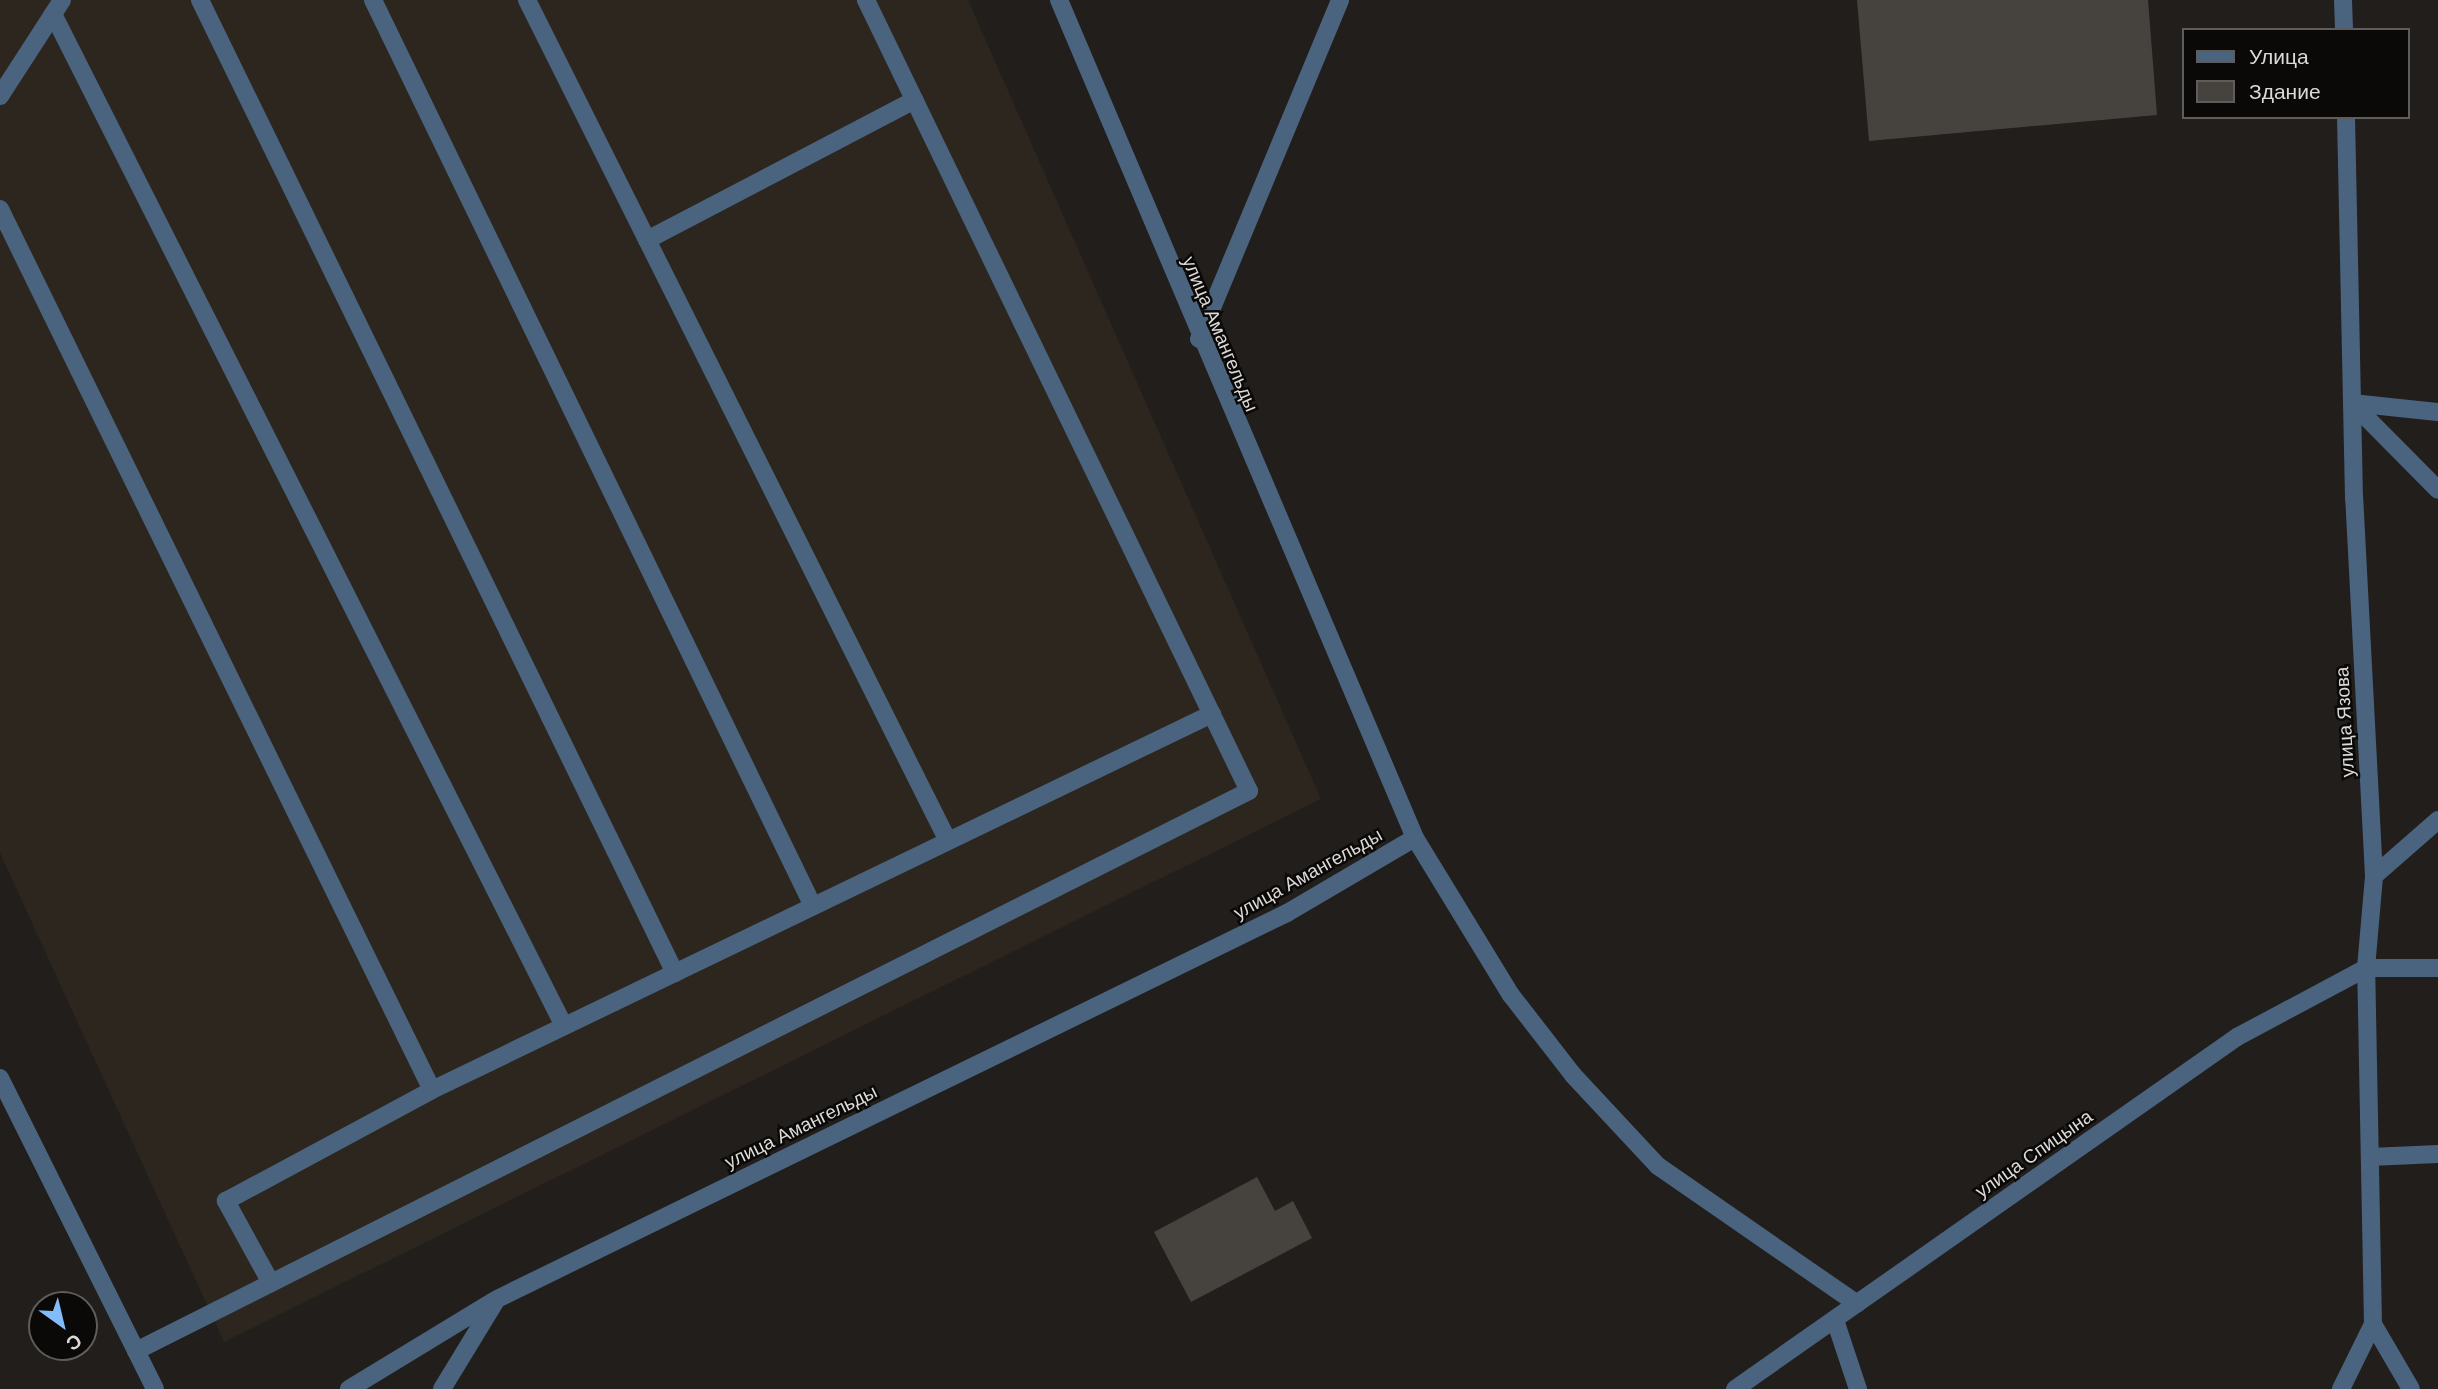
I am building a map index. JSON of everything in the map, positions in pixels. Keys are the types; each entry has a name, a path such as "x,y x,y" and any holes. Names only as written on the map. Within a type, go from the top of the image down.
{"street":[{"path":"200,0 675,973"},
{"path":"373,0 813,906"},
{"path":"527,0 948,841"},
{"path":"136,1351 1249,791 866,0"},
{"name":"улица Амангельды","path":"349,1389 497,1299 1287,913 1415,838 1199,339 1059,0"},
{"path":"1199,339 1340,0"},
{"path":"2343,0 2344,28"},
{"path":"57,7 564,1026"},
{"path":"0,96 57,7"},
{"path":"647,240 915,100"},
{"name":"улица Язова","path":"2346,119 2352,402 2374,876 2367,968 2373,1324"},
{"path":"0,209 432,1090"},
{"path":"2352,402 2438,412"},
{"path":"2352,402 2436,487"},
{"path":"271,1283 226,1200 432,1090 1212,714"},
{"path":"2374,876 2438,820"},
{"path":"1415,838 1511,995 1658,1166 1857,1304"},
{"path":"2367,968 2438,968"},
{"name":"улица Спицына","path":"1735,1389 2237,1037 2367,968"},
{"path":"0,1078 155,1389"},
{"path":"2370,1157 2438,1154"},
{"path":"442,1389 497,1299"},
{"path":"1835,1320 1858,1389"},
{"path":"2341,1389 2373,1324"},
{"path":"2373,1324 2411,1389"}],"shaded area":[{"path":"0,0 968,0 1321,799 224,1342 0,853"}],"building":[{"path":"1857,0 2148,0 2157,115 1869,141"},
{"path":"1257,1177 1275,1211 1293,1201 1312,1238 1191,1302 1154,1232"}]}
